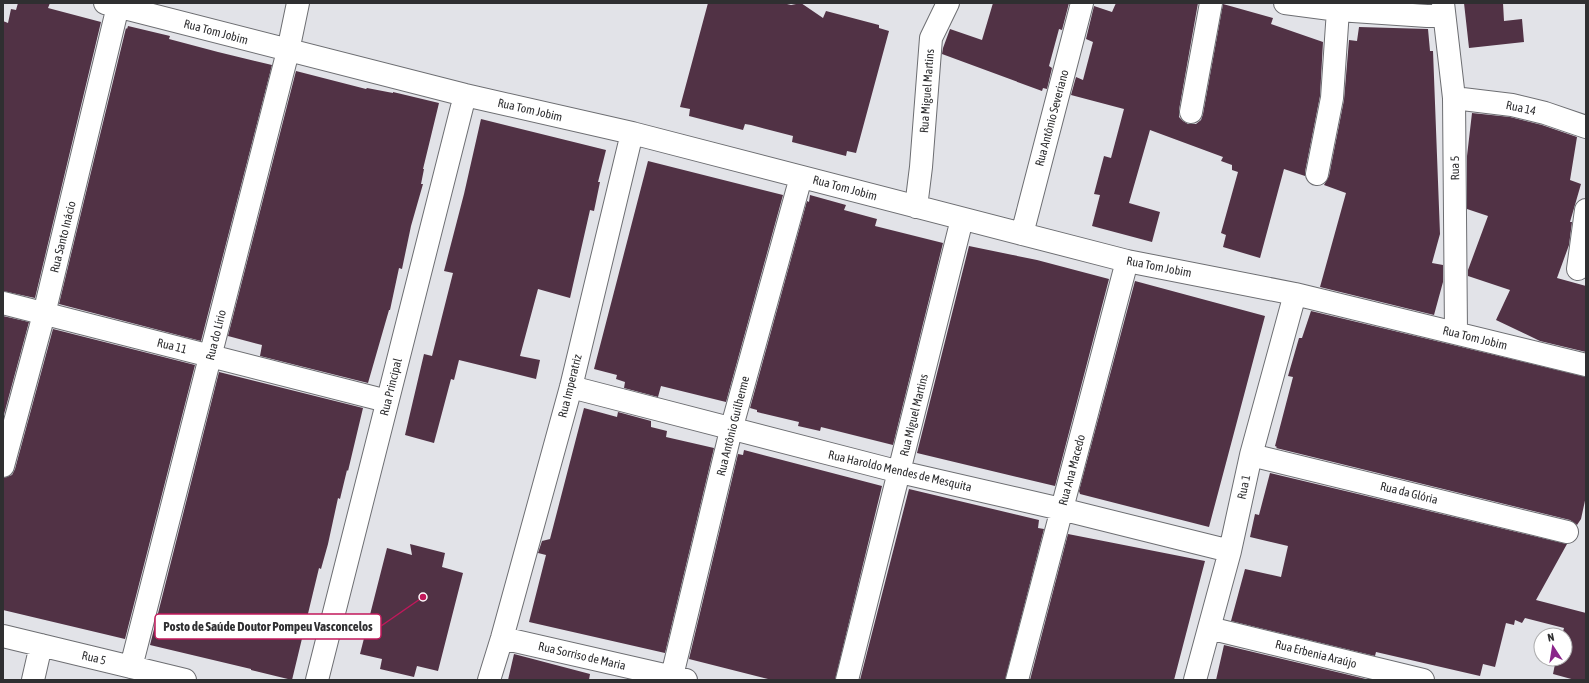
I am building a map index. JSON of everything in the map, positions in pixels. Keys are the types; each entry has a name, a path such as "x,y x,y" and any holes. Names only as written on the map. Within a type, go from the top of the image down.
{"street":[{"name":"Rua do Lírio","path":"131,666 288,51 298,3"},
{"name":"Rua Miguel Martins","path":"916,206 921,167 931,38 948,3"},
{"name":"Rua Antônio Severiano","path":"1022,234 1082,3"},
{"path":"1191,112 1211,3"},
{"path":"1285,3 1338,10 1427,16 1443,9"},
{"name":"Rua Tom Jobim","path":"112,5 465,95 632,133 1128,261 1295,294 1586,365"},
{"name":"Rua Santo Inácio","path":"3,466 44,314 112,5"},
{"name":"Rua 5","path":"1443,9 1454,98 1456,333"},
{"path":"1317,174 1332,98 1338,10"},
{"name":"Rua Principal","path":"317,680 465,95"},
{"name":"Rua 14","path":"1454,98 1512,105 1545,113 1586,127"},
{"name":"Rua Imperatriz","path":"489,680 571,387 632,133"},
{"name":"Rua Antônio Guilherme","path":"679,678 731,430 801,177"},
{"path":"1578,269 1586,210"},
{"name":"Rua Miguel Martins","path":"847,680 962,218"},
{"name":"Rua Ana Macedo","path":"1017,680 1061,509 1128,261"},
{"name":"Rua 1","path":"1195,680 1230,551 1251,455 1295,294"},
{"name":"Rua 11","path":"3,303 387,401"},
{"name":"Rua Haroldo Mendes de Mesquita","path":"571,387 731,430 1230,551"},
{"name":"Rua da Glória","path":"1251,455 1567,532"},
{"name":"Rua Erbenia Araújo","path":"1209,628 1423,680"},
{"name":"Rua 5","path":"3,636 185,680"},
{"name":"Rua Sorriso de Maria","path":"502,638 679,678"},
{"path":"33,680 41,645"}],"building":[{"path":"18,3 50,3 48,8 101,22 35,298 3,291 3,21 8,23 11,9 16,10"},
{"path":"708,3 783,3 791,5 801,3 823,18 826,11 879,25 879,28 889,31 856,153 847,151 846,156 792,142 793,136 751,125 745,124 743,130 689,116 690,109 680,107"},
{"path":"993,3 1069,3 1062,30 1059,29 1049,66 1052,68 1047,89 1043,88 1042,91 942,54 950,29 982,40"},
{"path":"1116,3 1198,3 1179,110 1179,117 1188,124 1196,124 1201,120 1203,114 1223,4 1273,18 1271,24 1323,42 1320,96 1305,176 1284,169 1260,258 1223,247 1226,235 1221,233 1238,172 1232,170 1232,165 1221,161 1223,157 1150,130 1129,203 1160,212 1152,242 1092,226 1100,195 1094,194 1104,156 1111,158 1124,109 1071,95 1076,77 1083,80 1093,42 1086,39 1094,6 1112,12"},
{"path":"1464,3 1503,3 1504,21 1522,19 1524,42 1469,48"},
{"path":"128,26 170,36 169,39 272,65 201,341 59,304 126,28 127,29"},
{"path":"1359,27 1428,29 1430,51 1433,51 1440,234 1432,263 1443,265 1443,282 1434,315 1320,287 1346,193 1324,185 1329,176 1344,100 1349,40 1357,41"},
{"path":"296,71 366,89 393,92 439,103 423,169 421,184 423,184 411,226 402,269 399,268 390,310 368,383 260,356 262,345 228,336"},
{"path":"1472,113 1510,117 1542,125 1577,137 1570,180 1581,184 1570,222 1572,222 1569,245 1557,278 1586,286 1586,352 1540,341 1496,320 1510,290 1468,276 1468,270 1488,216 1467,209 1467,156"},
{"path":"481,119 606,150 598,182 600,182 594,211 590,210 570,298 538,289 520,356 540,360 536,379 459,360 454,380 451,379 434,443 405,435 424,354 432,356 453,273 444,271 464,194"},
{"path":"648,161 783,195 726,402 661,386 658,397 624,388 625,382 616,379 617,375 594,369"},
{"path":"810,195 846,205 844,210 877,219 875,226 943,243 893,445 821,427 820,431 798,426 799,422 757,412 757,410 750,408 807,201 809,202"},
{"path":"969,246 1037,260 1109,279 1055,486 917,453"},
{"path":"1135,281 1265,316 1209,527 1080,494 1079,491"},
{"path":"1311,311 1586,377 1586,496 1581,519 1577,525 1570,520 1276,448 1277,447 1275,446 1293,377 1288,376 1299,338 1302,338"},
{"path":"3,316 29,322 3,418"},
{"path":"53,329 195,365 125,639 3,610 3,478 12,475 15,469"},
{"path":"219,372 363,408 348,471 347,470 340,499 338,498 328,544 321,569 319,568 292,680 150,645"},
{"path":"584,408 617,417 618,412 651,421 651,427 667,431 666,437 714,448 665,653 529,622 546,555 538,553 542,541 550,539"},
{"path":"744,450 882,486 835,680 772,680 689,659 738,454 743,455"},
{"path":"1270,473 1567,544 1536,600 1586,613 1586,680 1575,680 1553,674 1554,667 1573,667 1573,627 1560,627 1525,618 1522,623 1515,620 1514,625 1506,623 1495,667 1483,664 1480,676 1376,652 1375,656 1231,621 1245,569 1281,577 1288,546 1250,537 1255,514 1259,515"},
{"path":"909,489 1039,520 1038,528 1044,529 1005,680 860,680"},
{"path":"1068,534 1205,561 1174,680 1030,680"},
{"path":"410,544 445,553 442,567 463,573 438,671 417,666 414,677 380,669 382,659 360,654 387,548 412,555"},
{"path":"1224,645 1370,680 1216,680"},
{"path":"514,654 590,674 589,680 508,680"}],"place":[{"name":"Posto de Saúde Doutor Pompeu Vasconcelos","path":"423,597"}]}
